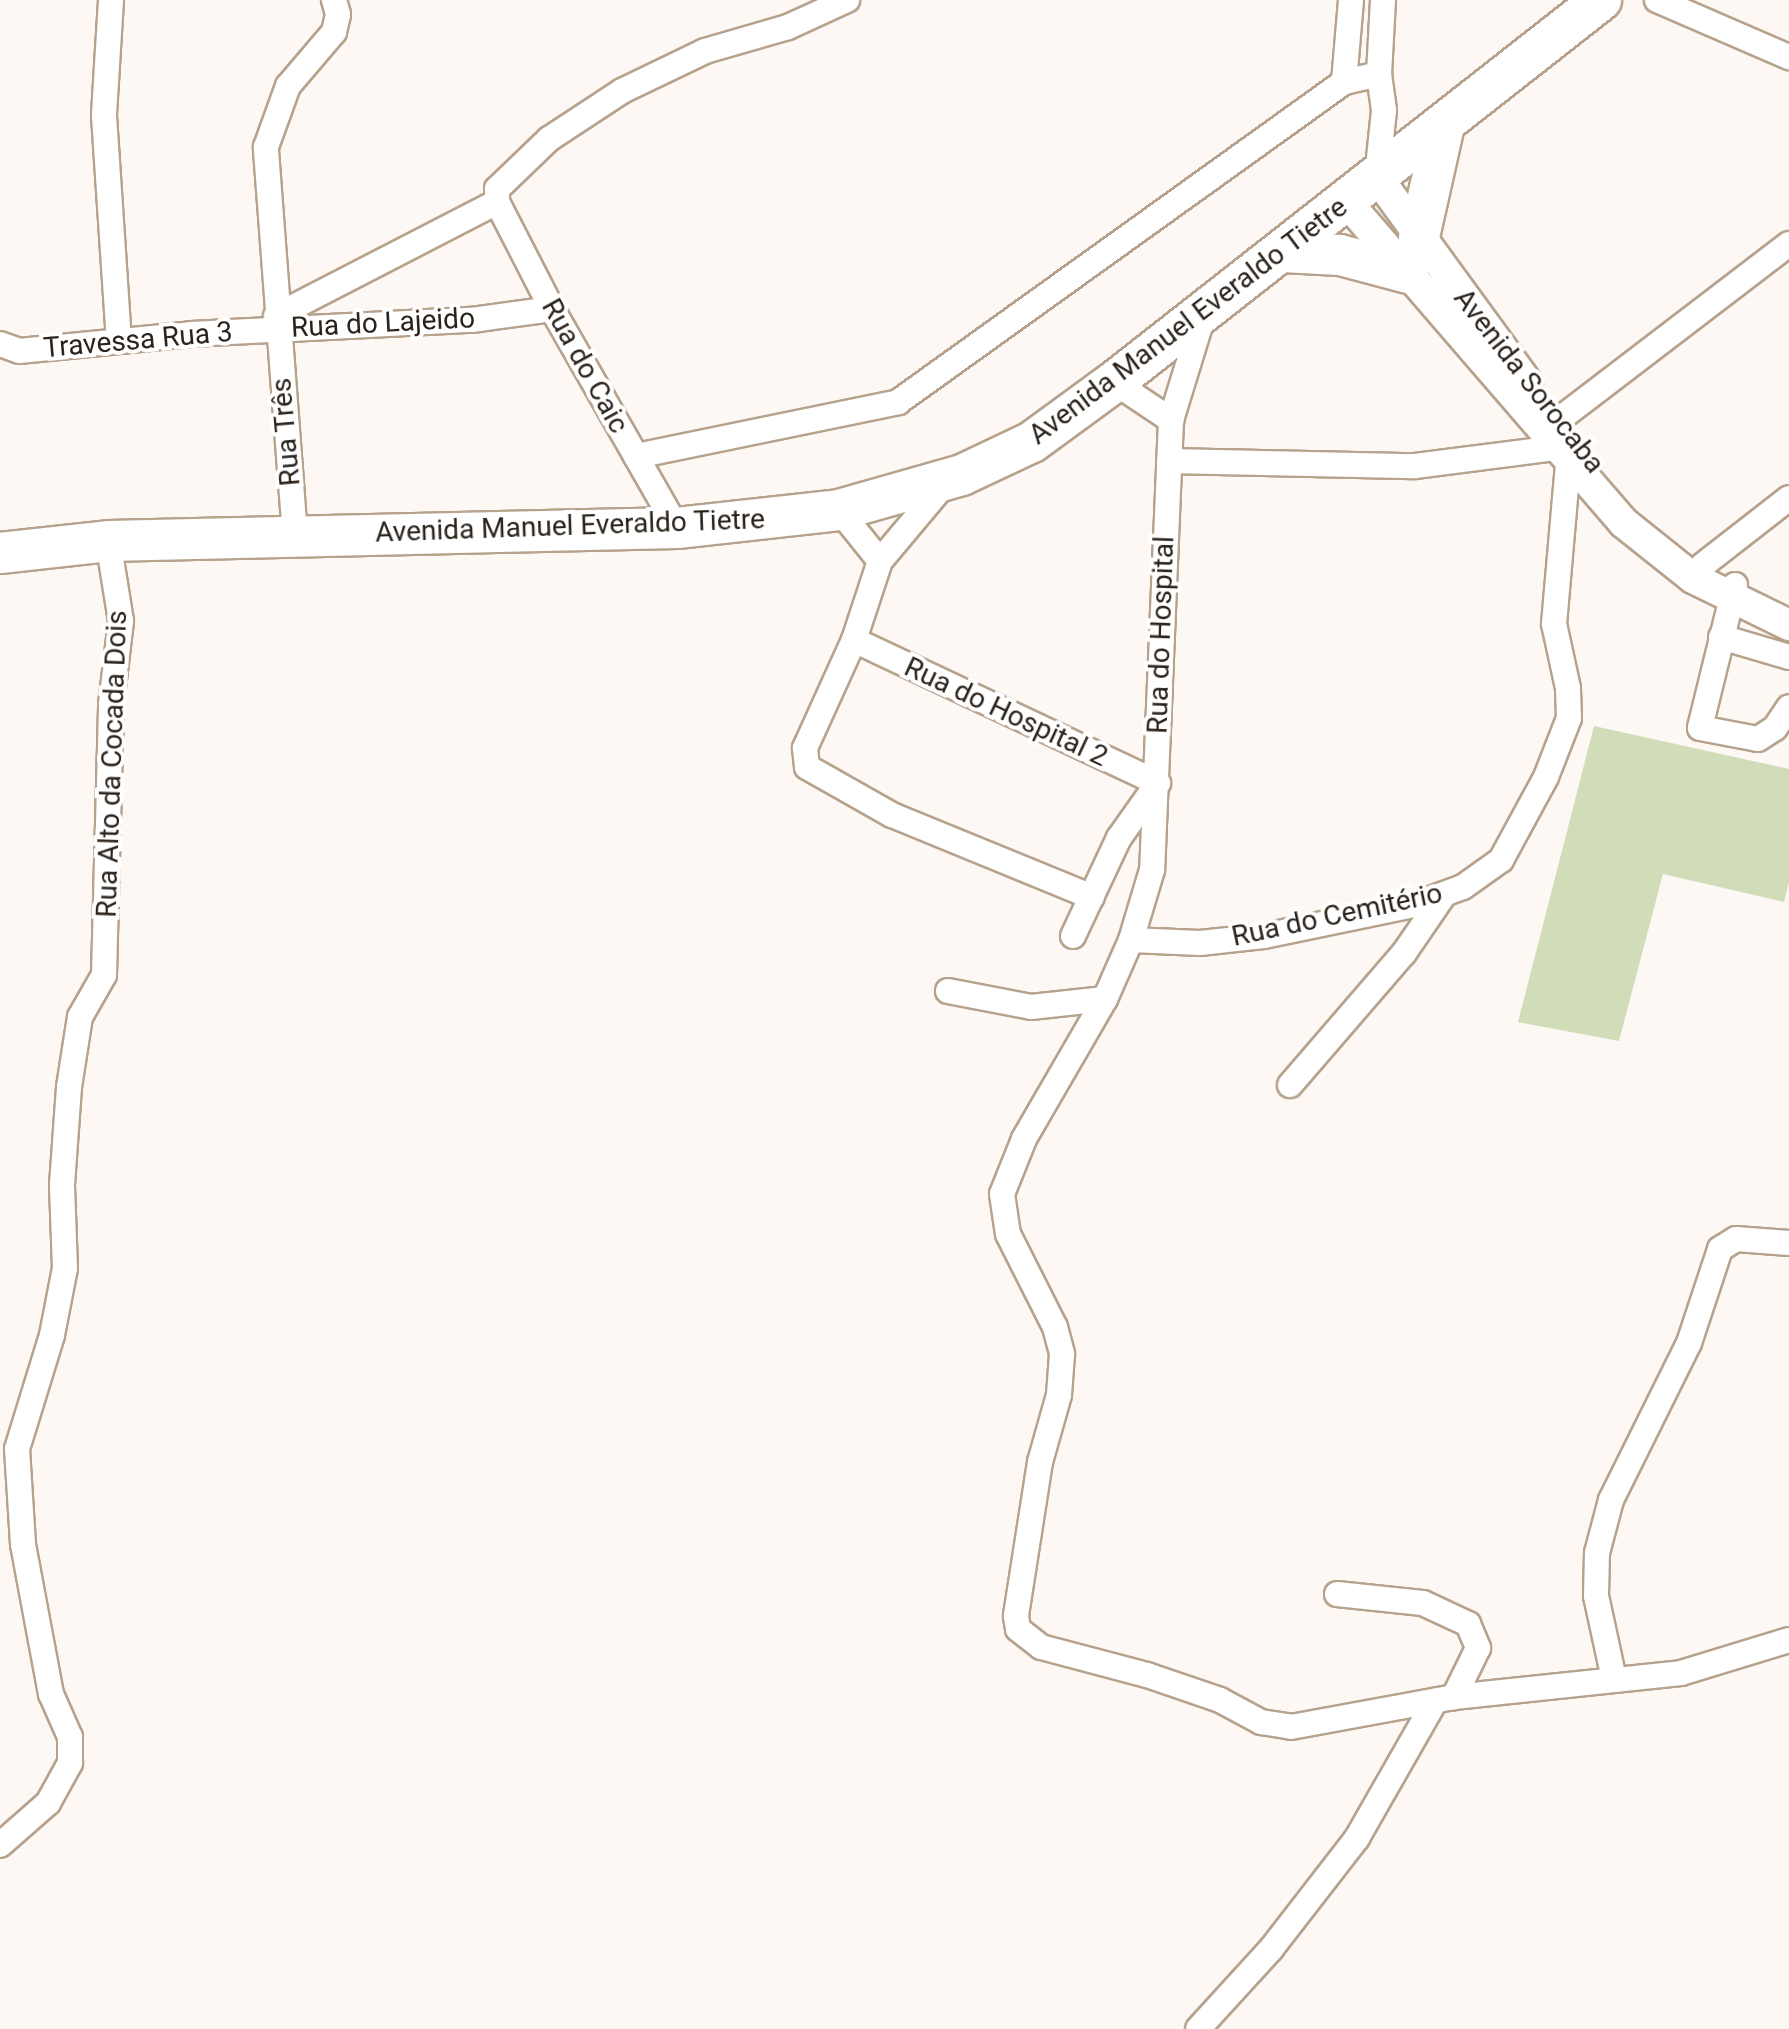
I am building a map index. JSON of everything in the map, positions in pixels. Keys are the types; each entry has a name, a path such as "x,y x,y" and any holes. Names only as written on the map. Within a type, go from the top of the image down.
{"main road":[{"name":"Avenida Manuel Everaldo Tietre","path":"0,553 108,541 677,528 839,510 949,480 1032,442 1114,382 1203,316 1601,0"},
{"path":"1282,252 1414,255 1444,125"}],"street":[{"path":"111,0 104,116 119,340"},
{"name":"Rua do Lajeido","path":"334,0 338,14 334,32 288,86 268,135 277,322 472,320 552,309"},
{"path":"277,322 497,202 497,189 506,176 549,139 622,91 705,51 788,27 847,0"},
{"path":"1344,82 1351,0"},
{"path":"1377,177 1384,110 1379,74 1383,0"},
{"path":"1657,0 1789,57"},
{"path":"636,456 856,413 904,399 1344,82 1379,74"},
{"name":"Avenida Sorocaba","path":"1377,177 1414,255 1559,444 1639,537 1698,571"},
{"name":"Avenida Sorocaba","path":"1346,201 1414,255"},
{"name":"Rua do Caic","path":"497,202 552,309 677,528"},
{"path":"1559,444 1789,244"},
{"name":"Rua do Hospital","path":"1203,316 1171,420 1156,702 1158,783 1152,870 1131,940 1105,999 1024,1139 1002,1194 1008,1234 1062,1354 1059,1395 1040,1462 1016,1616 1018,1629 1041,1647 1220,1700 1274,1725 1291,1727 1444,1699"},
{"name":"Travessa Rua 3","path":"0,344 19,351 277,322"},
{"name":"Rua Três","path":"277,322 295,536"},
{"path":"1114,382 1171,420"},
{"name":"Avenida Sorocaba","path":"1169,461 1415,466 1559,444 1637,512 1698,571"},
{"name":"Rua do Cemitério","path":"1131,940 1200,943 1264,936 1443,896 1481,877 1509,851 1564,735 1571,703 1554,624 1559,444"},
{"path":"949,480 880,561 854,640 814,724 804,754 814,775 892,815 1092,897"},
{"path":"1789,498 1698,571 1789,625"},
{"path":"839,510 880,561"},
{"name":"Rua Alto da Cocada Dois","path":"0,1845 48,1803 70,1763 70,1737 51,1694 23,1544 17,1449 63,1283 69,1087 82,1009 103,979 111,704 121,621 108,541"},
{"path":"1733,592 1789,607"},
{"path":"1733,592 1700,728 1758,739 1775,728 1789,707"},
{"path":"1721,637 1789,657"},
{"name":"Rua do Hospital 2","path":"854,640 1158,783"},
{"path":"1073,936 1119,838 1158,783"},
{"path":"1290,1085 1404,953 1443,896"},
{"path":"948,991 1031,1007 1105,999"},
{"path":"1614,1679 1596,1596 1597,1553 1611,1500 1689,1343 1720,1249 1743,1238 1789,1243"},
{"path":"1198,2029 1271,1949 1326,1875 1388,1789 1478,1648 1468,1624 1423,1603 1337,1594"},
{"path":"1444,1699 1681,1673 1789,1640"}],"green space":[{"path":"1594,726 1789,769 1789,882 1784,902 1663,874 1619,1041 1518,1022"}]}
